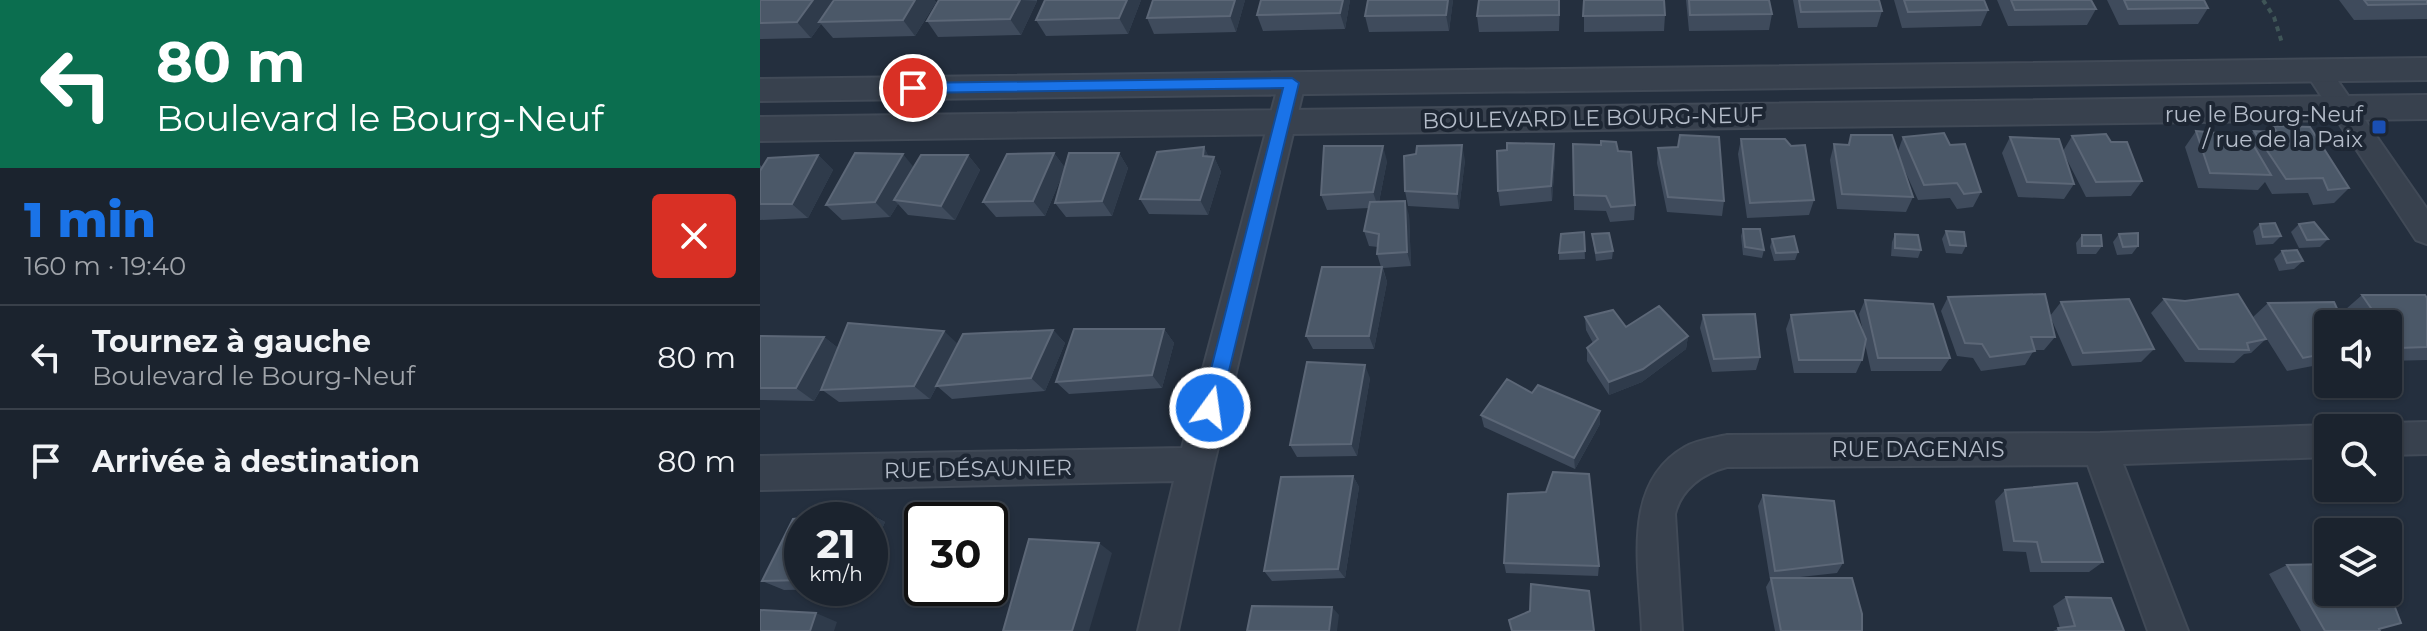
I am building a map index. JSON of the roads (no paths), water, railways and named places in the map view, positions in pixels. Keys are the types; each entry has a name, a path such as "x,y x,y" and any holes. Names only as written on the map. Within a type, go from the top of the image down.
{"street":[{"name":"BOULEVARD LE BOURG-NEUF","path":"760,90 2427,69"},
{"path":"2317,70 2427,232"},
{"path":"1158,631 1196,464 1292,83"},
{"name":"BOULEVARD LE BOURG-NEUF","path":"760,129 2427,107"},
{"path":"2402,439 2427,438"},
{"name":"RUE DAGENAIS","path":"1662,631 1657,514 1662,492 1696,459 1727,451 2100,449 2314,441"},
{"path":"2100,449 2168,631"},
{"name":"RUE DÉSAUNIER","path":"760,473 1196,464"}],"place":[{"name":"rue le Bourg-Neuf / rue de la Paix","path":"2379,127"}]}
